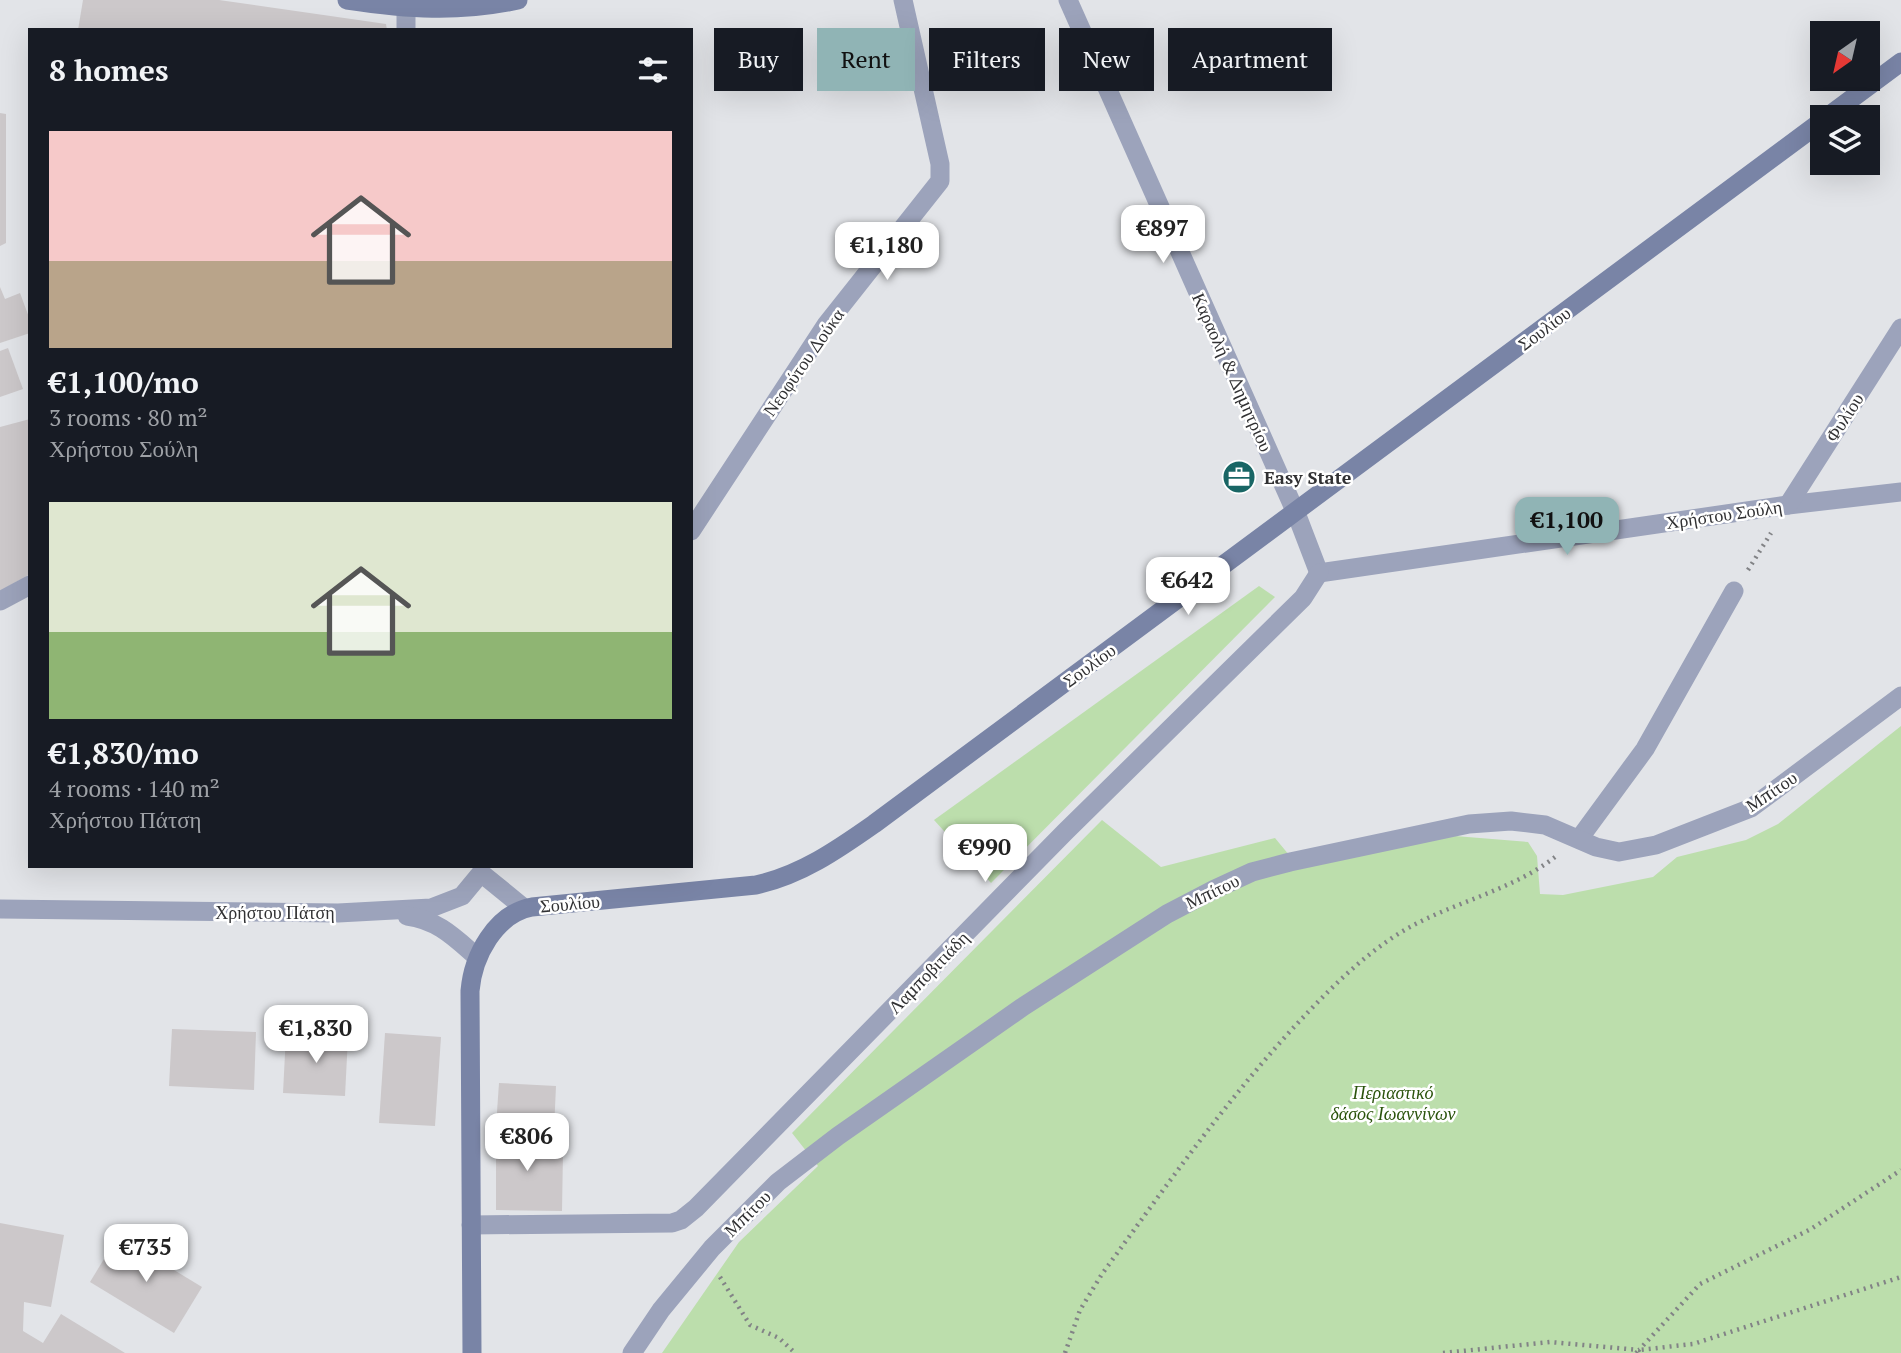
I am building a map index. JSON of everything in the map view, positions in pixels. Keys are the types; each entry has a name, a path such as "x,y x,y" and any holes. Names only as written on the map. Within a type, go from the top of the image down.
{"main road":[{"path":"347,0 460,10 518,0"},
{"path":"1843,105 1901,62"},
{"name":"Σουλίου","path":"477,957 496,930 524,908 747,887 774,881 807,868 874,824 1810,130"},
{"path":"472,1353 469,1002 471,977 477,957"}],"street":[{"name":"Νεοφύτου Δούκα","path":"693,528 826,325 940,181 940,164 903,0"},
{"name":"Καραολή & Δημητρίου","path":"1068,0 1296,513"},
{"path":"405,4 406,28"},
{"name":"Φυλίου","path":"1788,505 1901,328"},
{"name":"Χρήστου Σούλη","path":"1319,573 1788,505 1901,492"},
{"path":"1296,513 1319,573"},
{"name":"Λαμποβιτιάδη","path":"471,1225 672,1223 681,1220 706,1198 1065,832 1303,598 1319,573"},
{"path":"0,601 28,586"},
{"path":"1579,839 1645,748 1734,591"},
{"name":"Μπίτου","path":"632,1353 661,1310 712,1248 778,1182 938,1064 1131,935 1213,890 1252,873 1290,862 1469,824 1530,823 1559,830 1612,851 1636,850 1731,817 1769,796 1901,696"},
{"name":"Χρήστου Πάτση","path":"0,909 338,913 437,907 462,896 483,870 524,908"},
{"path":"338,913 394,915 426,920 444,928 477,957"}],"path":[{"path":"1734,591 1788,505"},
{"path":"1065,1353 1080,1310 1110,1264 1249,1077 1313,1007 1348,972 1390,939 1441,912 1540,869 1579,839"},
{"path":"1637,1351 1700,1284 1811,1229 1901,1170"},
{"path":"712,1248 722,1282 750,1325 779,1338 795,1353"},
{"path":"1443,1353 1550,1342 1637,1351 1693,1344 1901,1278"}],"green space":[{"path":"1259,586 1275,597 991,883 934,820"},
{"name":"Περιαστικό δάσος Ιωαννίνων","path":"1901,726 1901,1353 662,1353 739,1242 818,1166 792,1133 1102,820 1161,867 1275,838 1299,867 1455,836 1528,842 1537,856 1540,894 1563,895 1653,877 1677,857 1746,840 1778,824"}],"building":[{"path":"83,0 219,0 386,24 387,28 78,28"},
{"path":"0,113 6,114 6,243 0,246"},
{"path":"0,287 5,299 20,293 28,315 28,334 0,343"},
{"path":"8,348 23,389 0,397 0,351"},
{"path":"28,420 28,575 0,591 0,427"},
{"path":"172,1029 256,1032 254,1090 169,1086"},
{"path":"385,1033 441,1037 435,1126 379,1123"},
{"path":"286,1034 348,1037 345,1096 283,1093"},
{"path":"499,1083 556,1086 554,1130 496,1126"},
{"path":"496,1130 546,1131 545,1151 563,1152 562,1211 496,1210"},
{"path":"0,1223 64,1235 51,1307 24,1302 23,1331 43,1343 61,1314 125,1353 0,1353"},
{"path":"118,1236 202,1287 174,1333 90,1282"}],"place":[{"name":"Easy State","path":"1239,477"}]}
